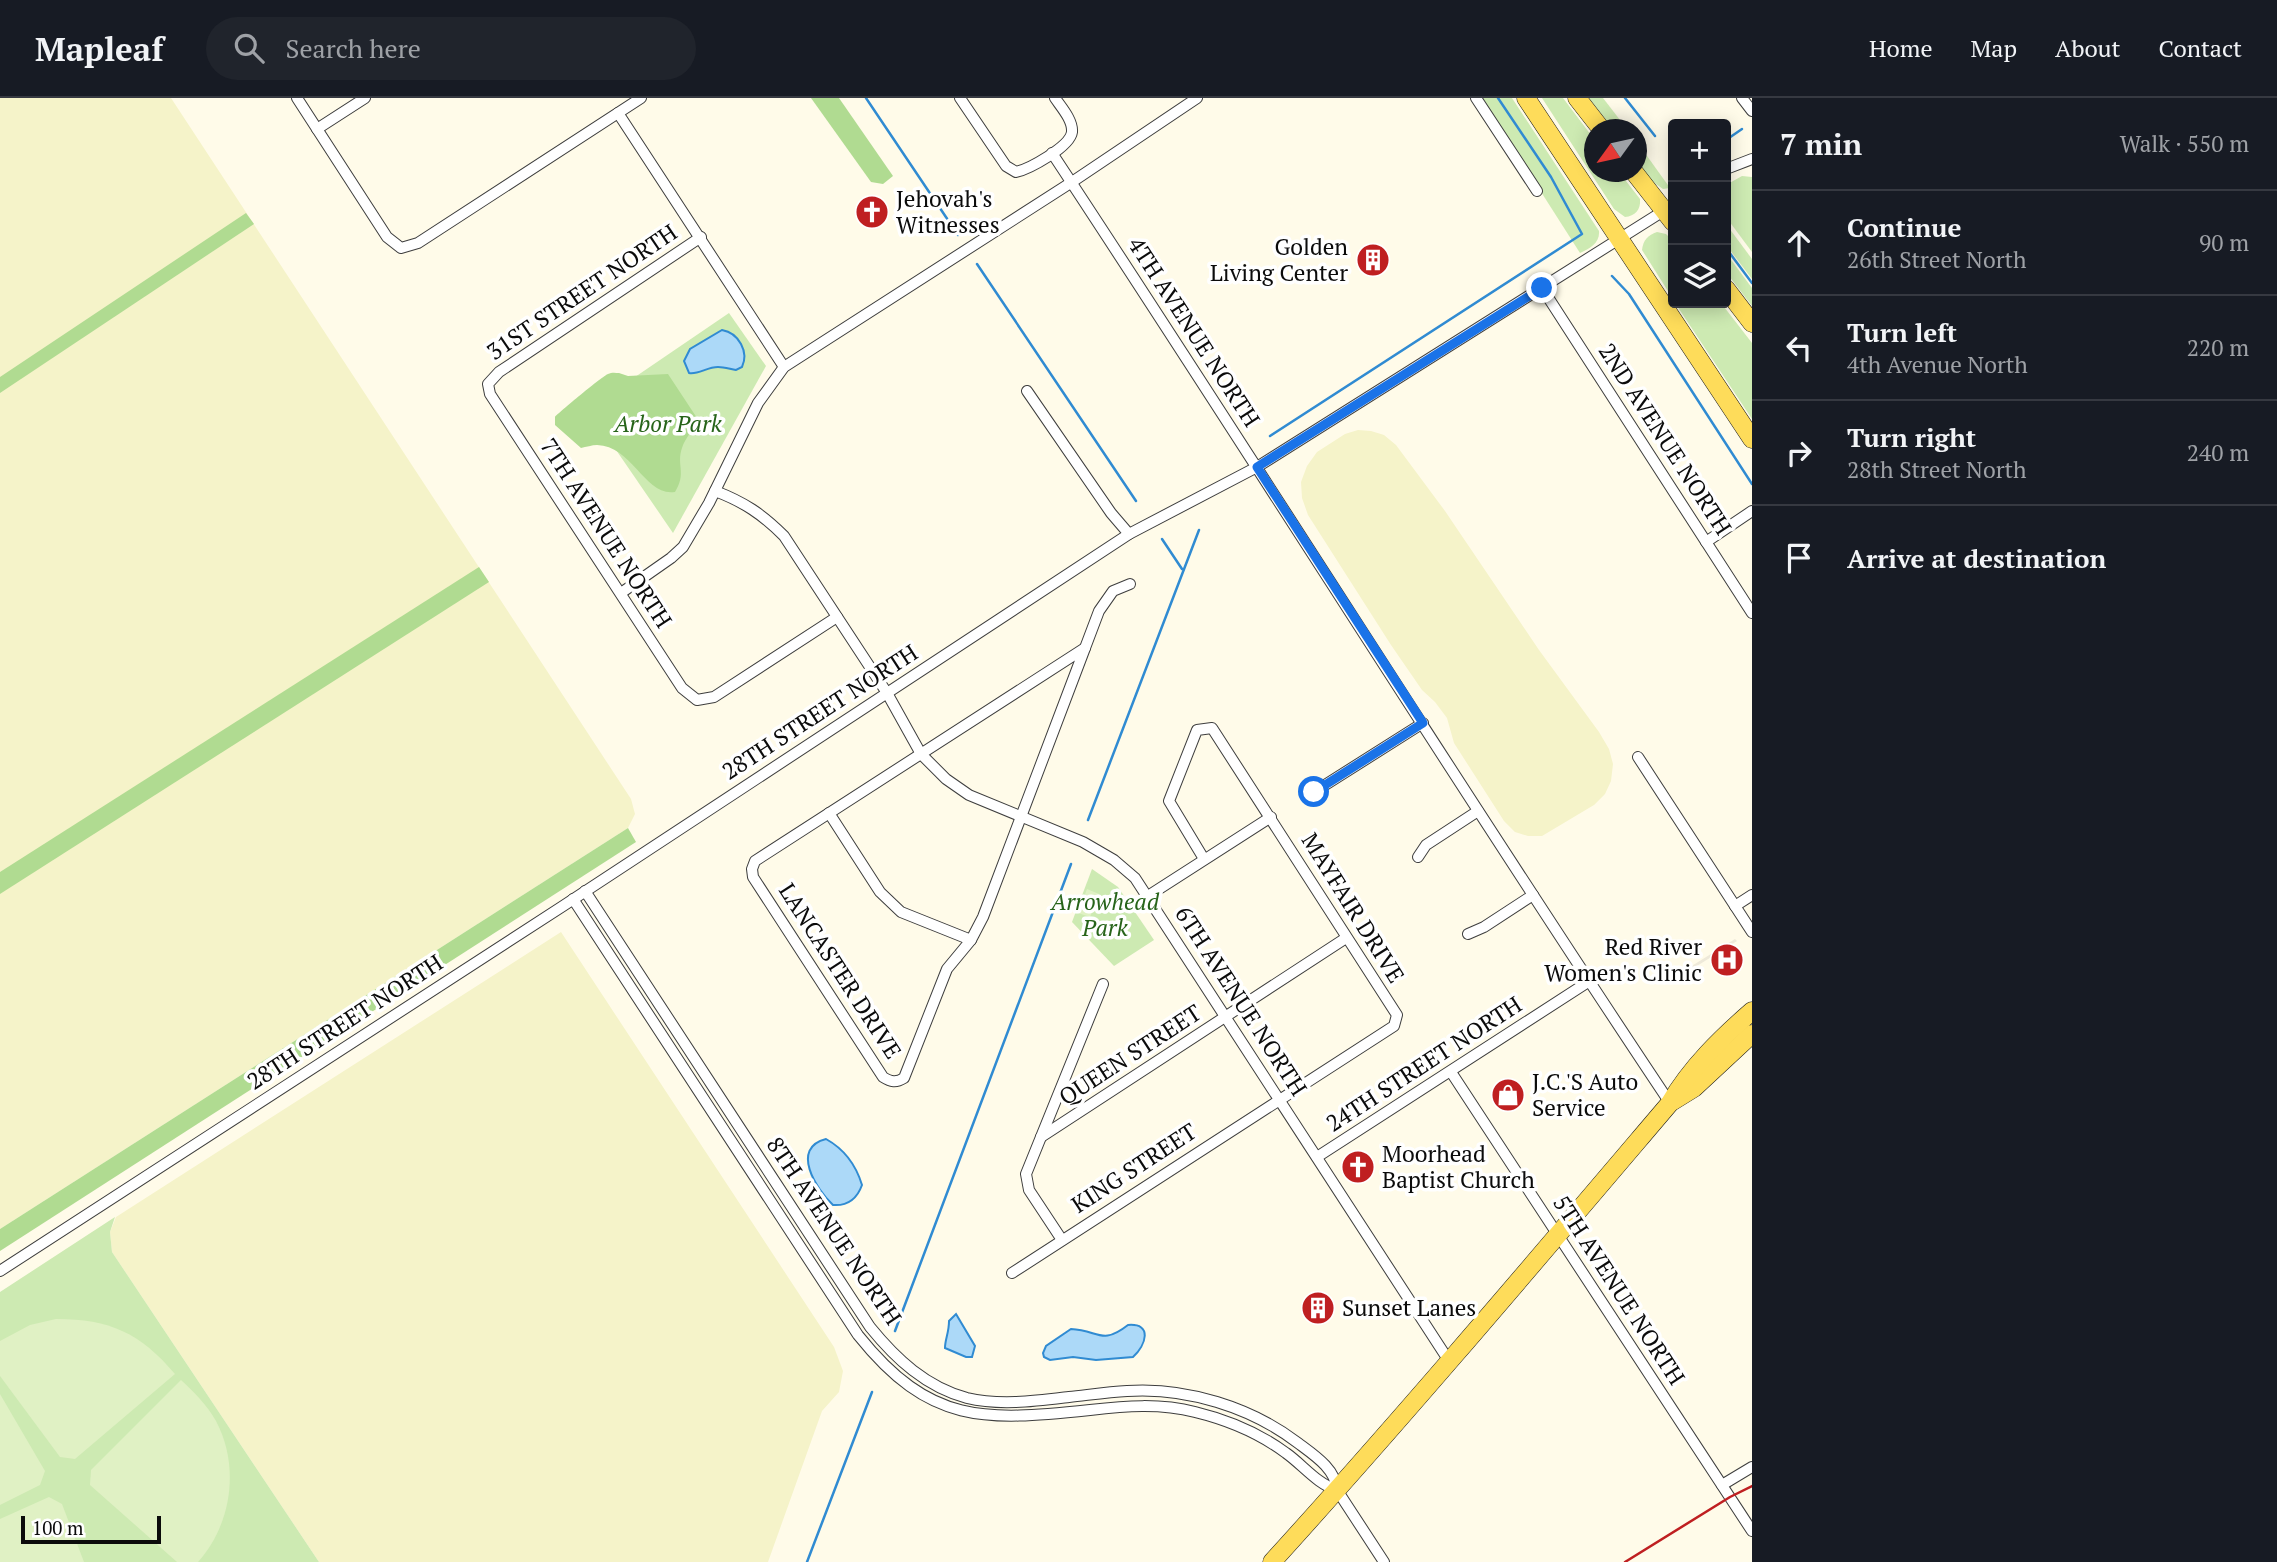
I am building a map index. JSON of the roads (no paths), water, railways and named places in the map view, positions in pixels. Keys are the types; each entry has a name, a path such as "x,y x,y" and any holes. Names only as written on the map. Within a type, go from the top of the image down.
{"main road":[{"path":"1526,98 1752,439"},
{"path":"1577,98 1593,119"},
{"path":"1643,182 1668,211"},
{"path":"1731,296 1752,323"},
{"path":"1272,1562 1558,1235 1670,1103 1684,1079 1729,1031 1752,1011"},
{"path":"1670,1103 1694,1088 1752,1034"}],"street":[{"path":"297,98 387,237 401,248 418,243 641,98"},
{"path":"317,129 365,98"},
{"path":"960,98 1006,166 1016,172 1027,170 1067,143 1072,133 1070,123 1055,98"},
{"path":"621,593 683,547 715,491 758,403 784,367 1072,182 1197,98"},
{"path":"1476,98 1537,191"},
{"path":"1742,98 1752,111"},
{"path":"618,113 784,367"},
{"name":"4TH AVENUE NORTH","path":"1052,153 1588,982 1670,1103"},
{"path":"1731,168 1752,159"},
{"name":"28TH STREET NORTH","path":"0,1271 1129,534 1257,467 1621,239 1668,214"},
{"name":"31ST STREET NORTH","path":"488,384 499,372 701,237"},
{"name":"2ND AVENUE NORTH","path":"1542,288 1752,613"},
{"name":"7TH AVENUE NORTH","path":"488,384 490,394 682,688 697,700 714,696 837,617"},
{"path":"1027,391 1111,513 1129,534"},
{"name":"6TH AVENUE NORTH","path":"715,491 743,502 784,536 887,693 921,754 946,779 970,795 1083,842 1114,860 1135,878 1450,1361"},
{"path":"1706,542 1752,511"},
{"name":"LANCASTER DRIVE","path":"1084,648 755,861 753,877 883,1077 890,1082 899,1082 904,1078 947,969 971,940 983,917 1099,611 1113,591 1130,584"},
{"path":"1314,792 1423,723"},
{"name":"MAYFAIR DRIVE","path":"1204,859 1169,801 1197,730 1212,728 1397,1015 1394,1026 1280,1099"},
{"path":"1638,757 1752,932"},
{"path":"1418,857 1426,845 1478,811"},
{"path":"829,813 880,892 890,902 912,917 971,940"},
{"path":"1148,896 1271,817"},
{"name":"8TH AVENUE NORTH","path":"573,899 858,1335 875,1357 925,1404 993,1416 1025,1417 1130,1405 1162,1406 1191,1411 1231,1423 1265,1438 1328,1487 1337,1490 1336,1479 1331,1471 1293,1439 1249,1414 1194,1396 1129,1391 1024,1402 994,1401 968,1398 934,1386 907,1367 870,1327 585,891"},
{"path":"1468,934 1484,927 1533,895"},
{"path":"1735,905 1752,895"},
{"name":"QUEEN STREET","path":"1041,1137 1346,938"},
{"name":"24TH STREET NORTH","path":"1317,1157 1588,982"},
{"path":"1062,1240 1029,1190 1026,1174 1102,984"},
{"name":"5TH AVENUE NORTH","path":"1451,1072 1752,1531"},
{"name":"KING STREET","path":"1012,1273 1280,1099"},
{"path":"925,1404 934,1386"},
{"path":"1722,1485 1752,1467"},
{"path":"1337,1490 1384,1562"}],"water":[{"path":"722,330 733,335 741,344 744,355 742,367 736,370 714,367 689,373 684,361 690,349"},
{"path":"826,1139 848,1158 862,1185 854,1198 847,1203 833,1205 820,1189 810,1169 810,1151 815,1144"},
{"path":"956,1314 975,1346 972,1357 945,1348 949,1321"},
{"path":"1128,1325 1141,1327 1145,1336 1133,1357 1096,1360 1073,1357 1050,1360 1044,1357 1046,1346 1071,1329 1105,1336 1112,1335"}],"waterway":[{"path":"866,98 958,235"},
{"path":"1270,436 1582,234 1551,177 1498,98"},
{"path":"1625,98 1655,136"},
{"path":"1731,137 1742,129"},
{"path":"1731,255 1752,283"},
{"path":"977,264 1136,501"},
{"path":"1612,276 1629,294 1752,484"},
{"path":"1088,820 1199,530"},
{"path":"1162,539 1182,569"},
{"path":"895,1331 1071,864"},
{"path":"807,1562 872,1392"}],"railway":[{"path":"1625,1562 1752,1486"}],"place":[{"name":"Jehovah's Witnesses","path":"872,212"},
{"name":"Golden Living Center","path":"1373,260"},
{"name":"Red River Women's Clinic","path":"1727,960"},
{"name":"J.C.'S Auto Service","path":"1508,1095"},
{"name":"Moorhead Baptist Church","path":"1358,1167"},
{"name":"Sunset Lanes","path":"1318,1308"}],"park label":[{"name":"Arbor Park","path":"668,424"},
{"name":"Arrowhead Park","path":"1105,915"}]}
